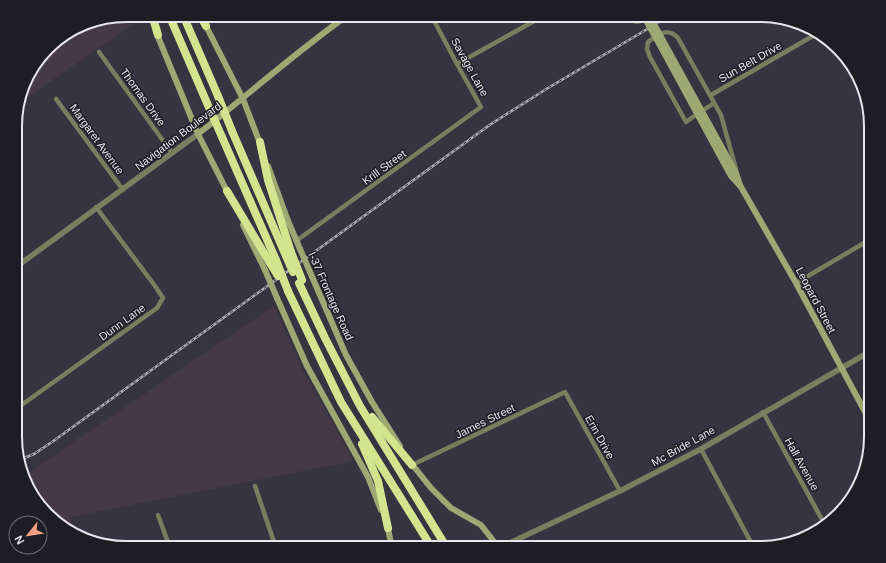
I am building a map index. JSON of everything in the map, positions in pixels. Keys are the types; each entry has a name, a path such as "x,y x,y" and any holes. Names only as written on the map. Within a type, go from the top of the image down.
{"highway":[{"path":"153,22 158,35"},
{"path":"172,22 222,136 273,261 341,402 428,541"},
{"path":"186,22 232,131 289,254 313,314 360,406 443,541"},
{"path":"204,22 206,26"},
{"path":"260,142 268,180 289,254"},
{"path":"227,191 273,261"},
{"path":"336,360 371,416 412,465"},
{"path":"354,423 378,481 388,528"}],"main road":[{"name":"Navigation Boulevard","path":"198,134 304,48 339,22"},
{"name":"Leopard Street","path":"647,22 736,173 740,186"},
{"name":"Leopard Street","path":"652,22 664,48"},
{"name":"I-37 Frontage Road","path":"206,26 243,99 296,241 346,354 372,402 412,465 431,488 451,508 480,525 493,541"},
{"path":"158,35 198,134 265,270 307,366 368,477 388,528 391,541"},
{"name":"Leopard Street","path":"700,113 731,176 740,186 796,283 864,411"}],"street":[{"name":"Savage Lane","path":"435,22 481,107"},
{"path":"457,64 532,22"},
{"path":"714,103 686,122 650,57 647,49 648,42 662,33 667,32 672,32 678,38 721,115 736,173"},
{"name":"Sun Belt Drive","path":"711,96 812,36"},
{"name":"Thomas Drive","path":"99,52 172,153"},
{"name":"Margaret Avenue","path":"56,99 123,190"},
{"name":"Krill Street","path":"296,241 481,107"},
{"name":"Navigation Boulevard","path":"22,262 198,134"},
{"name":"Dunn Lane","path":"22,405 157,308 163,298 156,286 96,207"},
{"path":"796,283 864,243"},
{"name":"Mc Bride Lane","path":"514,541 620,491 701,449 864,355"},
{"name":"James Street","path":"412,465 565,392"},
{"name":"Erin Drive","path":"565,392 620,491"},
{"name":"Hall Avenue","path":"764,412 822,520"},
{"path":"701,449 750,541"},
{"path":"255,486 274,541"},
{"path":"158,515 167,541"}],"shaded area":[{"path":"136,22 26,98 30,86 39,68 63,43 86,30 99,26 112,23"},
{"path":"274,306 302,369 354,461 70,517 72,526 52,511 43,500 39,495 29,473"}],"railway":[{"path":"25,458 34,454 52,442 491,124 548,88 659,22"}]}
